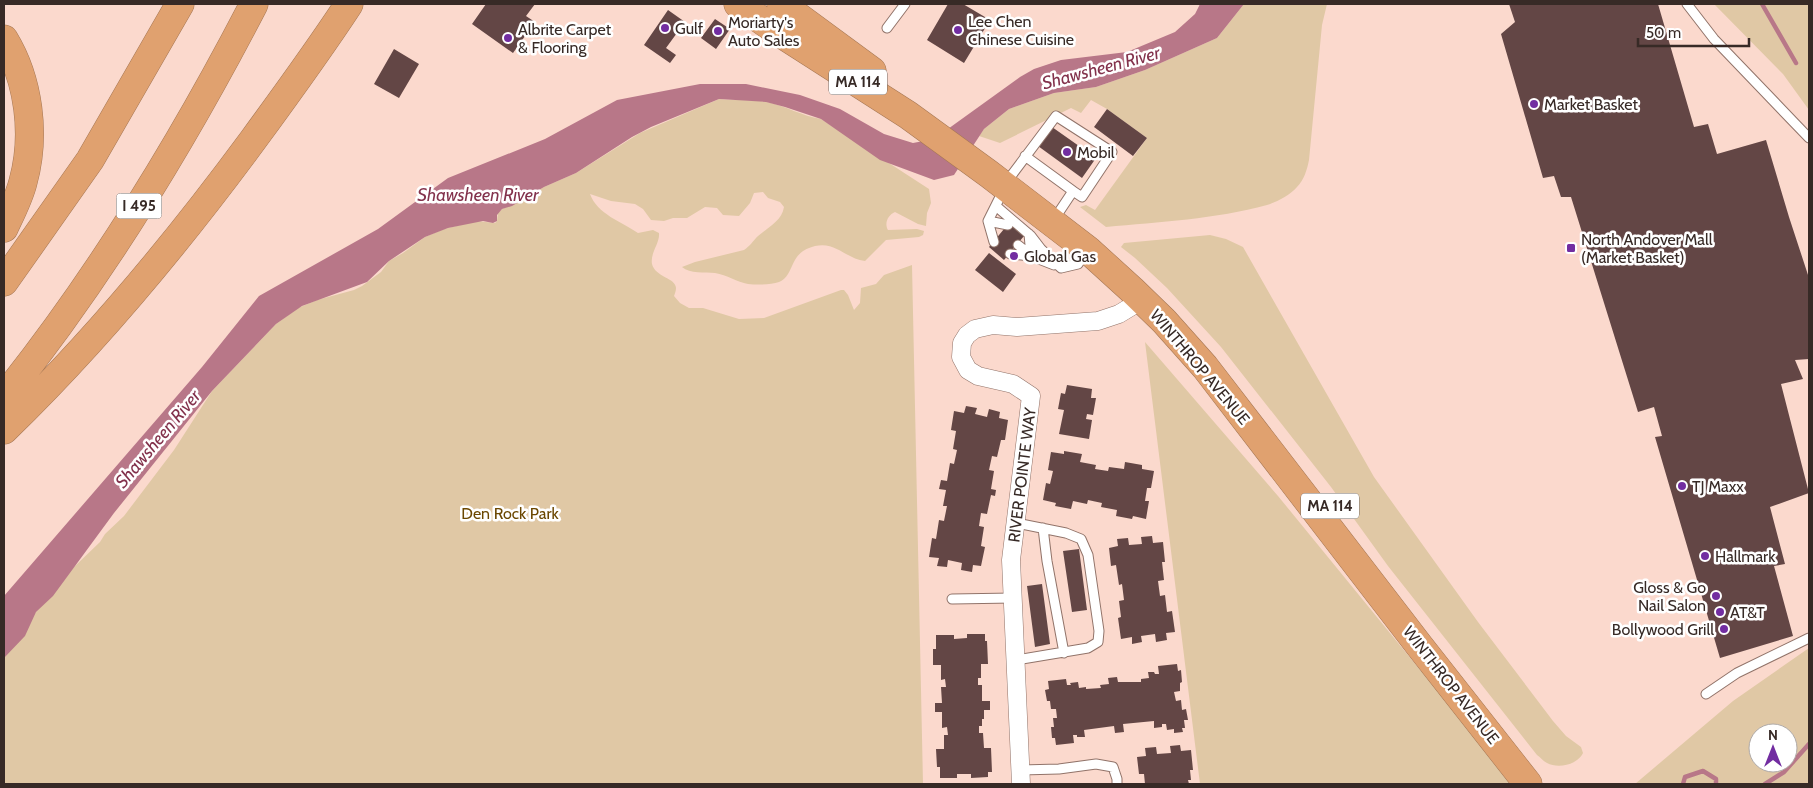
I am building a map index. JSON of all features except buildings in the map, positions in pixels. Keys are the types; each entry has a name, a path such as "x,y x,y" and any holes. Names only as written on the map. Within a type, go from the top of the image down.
{"highway":[{"path":"4,282 90,160 180,4"},
{"name":"I 495","path":"4,397 83,289 158,177 254,4"},
{"path":"4,430 80,352 172,246 229,174 349,4"},
{"name":"WINTHROP AVENUE","path":"738,4 908,115 938,129"},
{"name":"WINTHROP AVENUE","path":"783,5 938,129 1009,181 1040,226 1092,246 1192,333 1231,380 1413,616 1548,784"},
{"path":"4,39 24,85 29,131 28,158 24,182 4,228"},
{"name":"WINTHROP AVENUE","path":"1148,295 1528,784"}],"street":[{"name":"RIVER POINTE WAY","path":"1021,777 1011,560 1031,396 1013,384 978,376 968,370 961,357 962,343 967,335 976,329 992,325 1017,327 1098,321 1119,314 1148,295"}],"lane":[{"path":"887,28 905,4"},
{"path":"1687,4 1714,39 1809,138"},
{"path":"994,242 988,221 1009,181 1056,116 1112,152 1082,197 1040,226 1031,256"},
{"path":"1009,181 1040,226 1041,249 1061,268"},
{"path":"988,221 1008,224"},
{"path":"988,221 1002,232"},
{"path":"1010,254 1031,256 1061,268 1078,264 1092,246"},
{"path":"1016,523 1066,533 1081,540 1088,555 1099,631 1098,642 1088,648 1016,660"},
{"path":"1043,528 1047,561 1064,653"},
{"path":"952,599 1013,598"},
{"path":"1706,694 1737,673 1809,638"},
{"path":"1021,777 1096,764 1113,767 1117,784"}],"green space":[{"path":"1244,4 1327,4 1322,25 1309,160 1305,175 1299,184 1291,193 1279,200 1267,205 1228,214 1106,227 1080,207 1086,205 1095,210 1147,138 1107,109 1091,100 1081,113 1071,108 1000,143 979,136 984,129 1009,109 1054,93 1096,87 1145,70 1217,38"},
{"path":"1714,4 1809,4 1809,110 1783,74"},
{"name":"Den Rock Park","path":"719,99 767,102 821,119 929,189 931,203 927,213 926,226 895,212 887,220 888,230 917,229 924,231 923,235 886,240 865,261 858,260 829,246 815,246 806,249 800,254 784,279 776,283 760,285 744,283 715,273 693,272 682,267 744,250 774,224 783,212 784,207 780,202 768,198 763,192 754,193 750,203 739,216 723,215 717,208 705,207 687,218 673,218 664,221 651,220 643,209 635,204 611,201 590,194 593,201 604,212 638,233 653,230 659,233 652,256 652,264 657,272 673,282 676,289 674,296 680,303 689,308 703,308 739,319 764,318 844,290 854,310 860,303 861,288 876,284 884,275 912,265 923,784 4,784 4,656 28,621 73,568 124,516 174,450 212,391 276,324 298,308 362,286 381,272 389,261 425,237 444,229 477,221 495,223 498,213 502,209 576,173 640,133"},
{"path":"1210,235 1226,239 1243,247 1374,477 1478,622 1553,721 1566,736 1581,747 1583,753 1572,763 1562,766 1551,765 1537,755 1388,566 1331,487 1221,347 1167,288 1121,247 1124,243"},
{"path":"1145,342 1278,496 1421,671 1423,670 1514,784 1200,784"},
{"path":"1809,648 1809,784 1635,784 1733,701"}],"water":[{"name":"Shawsheen River","path":"1200,4 1244,4 1217,38 1145,70 1096,87 1054,93 1009,109 984,129 954,175 934,180 880,160 821,119 785,107 766,102 719,99 651,127 632,137 576,173 544,187 512,206 502,209 497,215 497,221 493,223 483,221 448,228 425,237 389,261 367,282 302,306 276,324 212,391 114,513 53,596 36,612 25,636 4,658 4,596 202,367 259,296 378,229 448,178 545,139 617,100 700,84 746,84 800,95 840,109 884,134 913,143 934,139 1034,69 1061,60 1127,52 1175,32 1195,14"}],"waterway":[{"path":"1762,4 1796,63"},
{"path":"1765,784 1784,772 1809,744"},
{"path":"1683,784 1685,777 1703,771 1716,779 1716,784"}],"place":[{"name":"Gulf","path":"665,28"},
{"name":"Lee Chen Chinese Cuisine","path":"958,30"},
{"name":"Moriarty's Auto Sales","path":"718,31"},
{"name":"Albrite Carpet & Flooring","path":"508,38"},
{"name":"Market Basket","path":"1534,104"},
{"name":"Mobil","path":"1067,152"},
{"name":"North Andover Mall (Market Basket)","path":"1571,248"},
{"name":"Global Gas","path":"1014,256"},
{"name":"TJ Maxx","path":"1682,486"},
{"name":"Hallmark","path":"1705,556"},
{"name":"Gloss & Go Nail Salon","path":"1716,596"},
{"name":"AT&T","path":"1720,612"},
{"name":"Bollywood Grill","path":"1724,629"}]}
